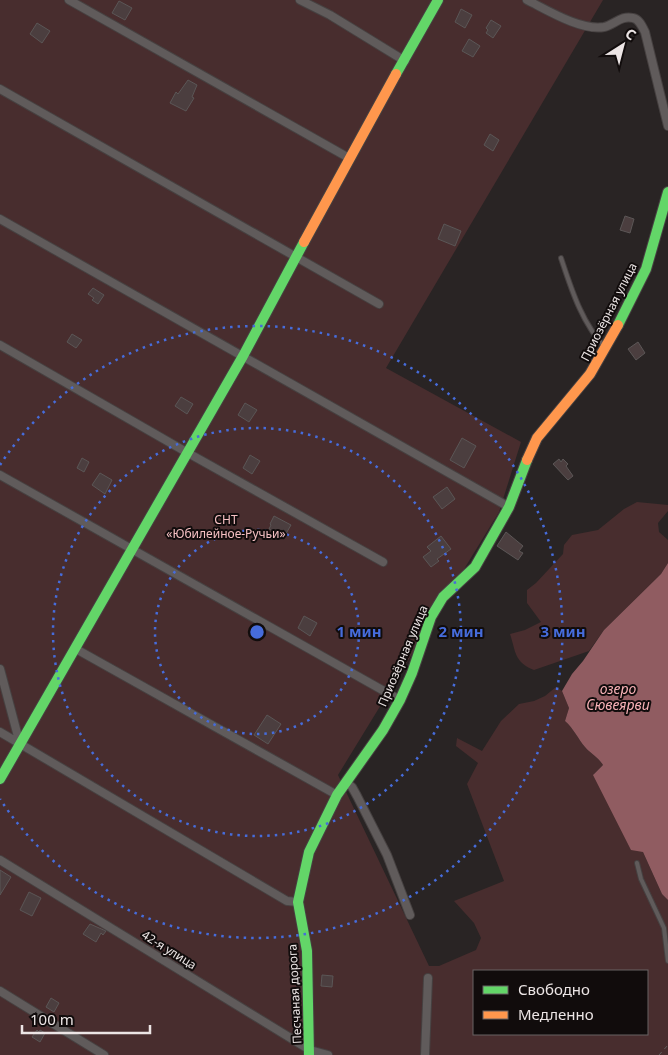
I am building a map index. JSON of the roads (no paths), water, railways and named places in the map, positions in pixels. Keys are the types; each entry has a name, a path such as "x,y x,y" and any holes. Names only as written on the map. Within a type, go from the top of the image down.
{"street":[{"path":"69,0 349,158"},
{"path":"300,0 330,15 405,61"},
{"path":"0,779 243,356 349,158 438,0"},
{"path":"527,0 566,20 596,28 606,27 623,18 634,18 640,22 645,32 668,126"},
{"path":"0,89 379,304"},
{"name":"Приозёрная улица","path":"298,902 309,852 337,795 384,730 400,700 412,673 431,617 443,597 474,566 509,507 537,438 590,374 606,348 646,270 668,192"},
{"path":"0,219 509,507"},
{"path":"0,345 383,562"},
{"path":"0,475 400,700"},
{"path":"76,649 337,795"},
{"path":"0,669 20,744"},
{"path":"0,732 287,901 298,902"},
{"path":"346,782 355,791 387,855 410,915"},
{"name":"42-я улица","path":"0,860 310,1053 328,1055"},
{"name":"Песчаная дорога","path":"298,902 307,951 310,1053"},
{"path":"425,1055 428,978"},
{"path":"0,991 104,1055"}],"lane":[{"path":"561,258 570,288 587,322 597,339 606,348"},
{"path":"637,863 641,879 664,928 668,962"}],"water":[{"name":"озеро Сювеярви","path":"668,563 668,900 662,894 643,852 631,850 593,775 603,765 585,747 565,721 569,708 562,691 604,630 661,574"}],"park label":[{"name":"СНТ «Юбилейное-Ручьи»","path":"226,527"}]}
